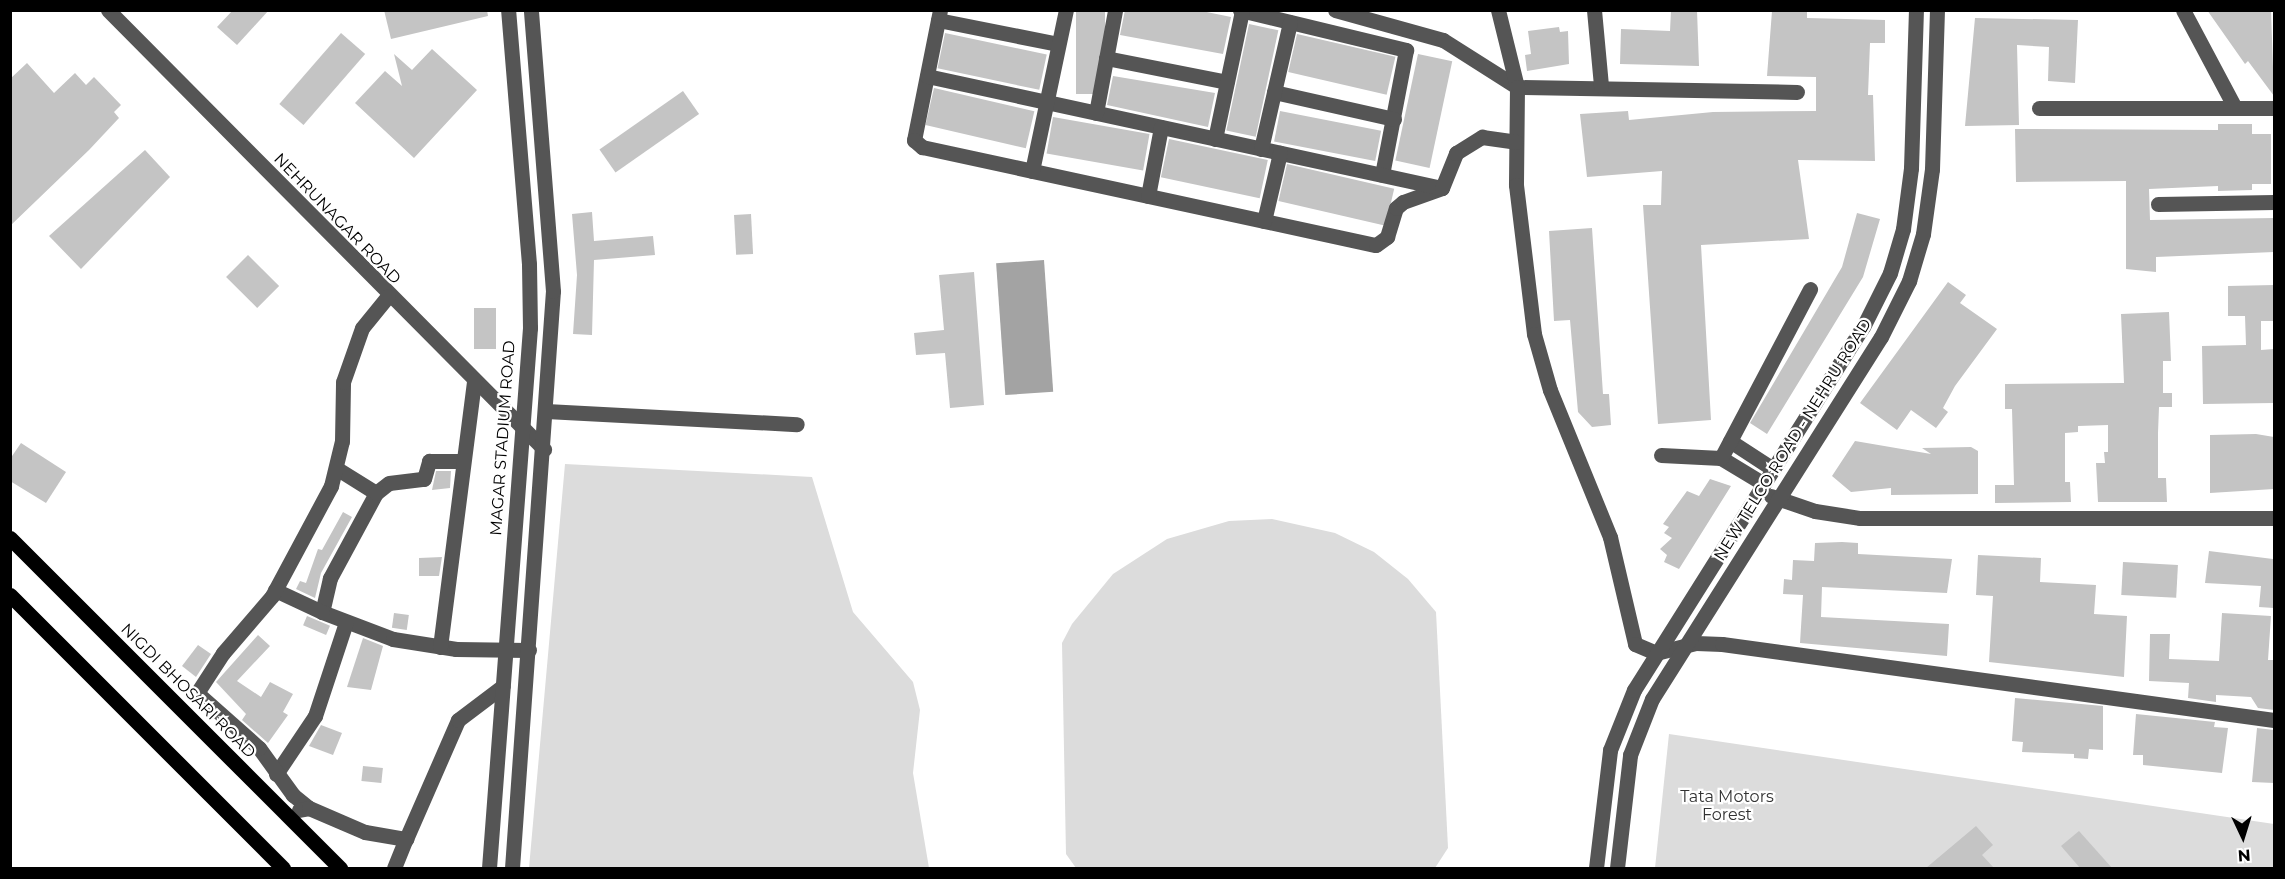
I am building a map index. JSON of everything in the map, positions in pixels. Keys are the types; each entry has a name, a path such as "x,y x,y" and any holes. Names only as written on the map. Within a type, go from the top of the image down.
{"main road":[{"name":"NIGDI BHOSARI ROAD","path":"10,538 340,868"},
{"path":"10,595 283,868"}],"street":[{"name":"NEHRUNAGAR ROAD","path":"108,10 387,296 544,449"},
{"name":"MAGAR STADIUM ROAD","path":"489,868 522,428 530,282 508,10"},
{"path":"512,868 554,291 531,10"},
{"path":"1032,171 1066,10"},
{"path":"1096,113 1115,10"},
{"path":"1335,10 1443,40 1517,87 1601,86 1797,92"},
{"path":"1498,10 1517,87 1516,142 1522,256 1534,334 1550,390 1610,537 1633,637 1642,648 1656,653 1682,649 1696,643 1722,644 2274,720"},
{"path":"1594,10 1601,86"},
{"name":"NEW TELCO ROAD - NEHRU ROAD","path":"1596,868 1610,750 1618,722 1656,653 1863,327 1898,247 1911,168 1916,10"},
{"name":"NEW TELCO ROAD - NEHRU ROAD","path":"1617,868 1623,798 1637,729 1682,649 1881,337 1918,253 1932,169 1937,10"},
{"path":"2183,10 2235,108"},
{"path":"1215,139 1241,11 1406,50 1382,175"},
{"path":"1058,45 938,15 917,144 1264,221 1382,244 1396,208 1442,188 1456,153 1482,137 1516,142"},
{"path":"1261,149 1290,22"},
{"path":"1106,58 1227,82"},
{"path":"927,76 1442,188"},
{"path":"1274,92 1394,119"},
{"path":"2039,108 2274,108"},
{"path":"1148,196 1161,127"},
{"path":"1264,221 1280,153"},
{"path":"2158,204 2274,202"},
{"path":"1898,247 1918,253"},
{"path":"1720,458 1810,289"},
{"path":"387,296 362,328 343,382 342,441 331,486 275,590 197,693 259,748 276,774 309,808 365,832 406,839"},
{"path":"440,647 474,380"},
{"path":"546,411 797,423"},
{"path":"1730,441 1773,469"},
{"path":"1661,455 1720,458 1778,500 1860,518 2274,518"},
{"path":"322,612 330,578 376,493 389,483 424,479 429,461 462,460"},
{"path":"336,468 376,493"},
{"path":"275,590 346,622 393,639 440,647 529,650"},
{"path":"276,774 315,716 346,622"},
{"path":"394,868 458,720 503,686"},
{"path":"285,813 309,808"}],"green space":[{"path":"565,464 812,477 853,612 913,682 920,710 913,773 929,868 529,868"},
{"path":"1272,519 1335,533 1374,552 1408,579 1436,612 1448,848 1435,868 1076,868 1066,854 1062,643 1072,624 1113,574 1167,539 1229,521"},
{"name":"Tata Motors Forest","path":"1669,734 2274,824 2274,868 1655,868"}],"shaded area":[{"path":"1044,260 1053,392 1005,395 996,263"}],"building":[{"path":"233,10 269,10 237,45 217,27"},
{"path":"384,10 487,10 488,16 391,39"},
{"path":"1076,10 1105,10 1105,94 1076,94"},
{"path":"1125,10 1197,10 1231,17 1223,54 1120,35"},
{"path":"1671,10 1697,10 1699,66 1620,64 1621,29 1670,31"},
{"path":"1807,10 1807,18 1885,20 1885,43 1870,43 1868,95 1873,95 1875,161 1798,160 1809,239 1701,245 1711,420 1658,424 1643,205 1661,205 1662,171 1587,177 1580,114 1628,111 1629,120 1713,112 1816,111 1816,77 1767,76 1772,11"},
{"path":"2207,10 2271,10 2274,96 2248,61 2245,64"},
{"path":"1975,18 2078,20 2075,83 2048,81 2049,47 2017,45 2019,125 1965,126"},
{"path":"1249,24 1278,30 1256,137 1226,131"},
{"path":"1559,27 1560,32 1568,31 1569,64 1527,71 1525,55 1531,54 1528,31"},
{"path":"341,33 365,54 303,125 279,104"},
{"path":"945,33 1047,55 1039,90 938,68"},
{"path":"1297,34 1395,57 1387,95 1288,72"},
{"path":"432,49 477,90 414,158 355,103 385,71 402,86 394,54 412,70"},
{"path":"1418,54 1452,61 1430,168 1395,161"},
{"path":"27,63 54,93 75,73 86,85 94,77 121,105 114,112 119,118 10,226 10,79"},
{"path":"1113,76 1215,93 1208,127 1107,105"},
{"path":"934,88 1034,111 1026,148 925,125"},
{"path":"683,91 699,114 616,172 599,150"},
{"path":"1280,111 1381,131 1375,161 1274,141"},
{"path":"1053,117 1150,134 1143,170 1047,153"},
{"path":"2218,124 2252,124 2252,134 2271,134 2271,184 2252,184 2252,190 2218,191 2218,186 2149,189 2150,220 2274,218 2274,252 2156,257 2156,272 2126,269 2126,181 2016,182 2015,129 2218,130"},
{"path":"1169,139 1268,160 1260,198 1161,177"},
{"path":"145,150 170,177 81,269 49,236"},
{"path":"1287,164 1394,189 1386,226 1278,201"},
{"path":"592,212 594,241 653,236 655,255 594,260 592,335 573,334 577,275 572,214"},
{"path":"1857,213 1880,219 1863,277 1767,434 1750,423 1842,267"},
{"path":"751,214 753,254 736,255 734,215"},
{"path":"1592,228 1603,394 1609,394 1611,425 1592,427 1578,412 1570,320 1554,321 1549,231"},
{"path":"248,255 279,286 257,308 226,277"},
{"path":"974,272 984,405 950,408 945,353 916,355 914,333 944,330 939,275"},
{"path":"1948,282 1966,295 1960,303 1997,329 1955,386 1943,408 1948,412 1936,428 1911,410 1897,430 1860,403"},
{"path":"2274,285 2274,321 2261,321 2261,350 2274,349 2274,403 2203,404 2202,346 2246,345 2245,316 2228,316 2228,286"},
{"path":"474,308 496,308 496,349 474,349"},
{"path":"2169,312 2171,361 2163,361 2163,393 2172,393 2172,407 2159,407 2158,433 2158,478 2166,478 2167,502 2098,502 2096,463 2105,463 2104,452 2108,452 2108,425 2078,426 2078,432 2065,433 2065,482 2070,482 2071,502 1995,503 1995,485 2014,485 2012,409 2005,409 2005,384 2124,383 2121,314"},
{"path":"2256,434 2274,437 2274,489 2210,493 2210,435"},
{"path":"1855,441 1931,454 1922,448 1971,447 1978,451 1978,494 1891,495 1891,488 1851,492 1832,476"},
{"path":"21,443 66,472 46,503 10,481 10,459"},
{"path":"436,471 451,471 450,488 432,490"},
{"path":"1710,479 1731,486 1679,569 1664,562 1667,555 1660,549 1672,538 1664,533 1669,527 1663,524 1687,491 1699,496"},
{"path":"343,512 352,517 321,573 315,598 296,589 300,581 306,583 318,549 322,550"},
{"path":"1815,543 1858,543 1858,554 1952,559 1947,593 1822,587 1821,617 1949,624 1947,656 1800,643 1803,595 1783,594 1784,579 1792,580 1793,560 1814,561"},
{"path":"2209,551 2273,559 2274,608 2259,607 2261,586 2205,583"},
{"path":"1978,555 2041,558 2040,582 2096,585 2094,614 2127,616 2124,677 1989,662 1993,596 1976,595"},
{"path":"442,557 439,576 419,576 419,558"},
{"path":"2123,562 2178,565 2176,598 2121,595"},
{"path":"394,613 409,615 407,630 392,628"},
{"path":"2222,613 2271,616 2268,660 2274,660 2274,710 2258,708 2251,697 2216,695 2216,702 2188,698 2189,683 2149,681 2150,634 2170,634 2169,659 2219,661"},
{"path":"307,616 330,626 326,635 303,625"},
{"path":"258,635 270,646 237,681 261,697 270,682 293,694 283,712 288,715 268,743 242,720 246,714 216,682"},
{"path":"363,638 383,646 371,690 347,687"},
{"path":"198,645 211,654 196,677 182,666"},
{"path":"2015,698 2103,706 2103,750 2089,749 2088,759 2074,758 2074,754 2022,752 2023,742 2012,741"},
{"path":"2136,714 2215,722 2214,727 2228,728 2222,773 2143,765 2143,755 2133,755"},
{"path":"321,725 342,733 333,755 309,746"},
{"path":"2257,728 2274,730 2274,783 2252,782"},
{"path":"363,766 383,768 381,783 361,781"},
{"path":"1976,826 1993,845 1982,855 1994,868 1926,868"},
{"path":"2079,831 2112,868 2080,868 2061,846"}]}
